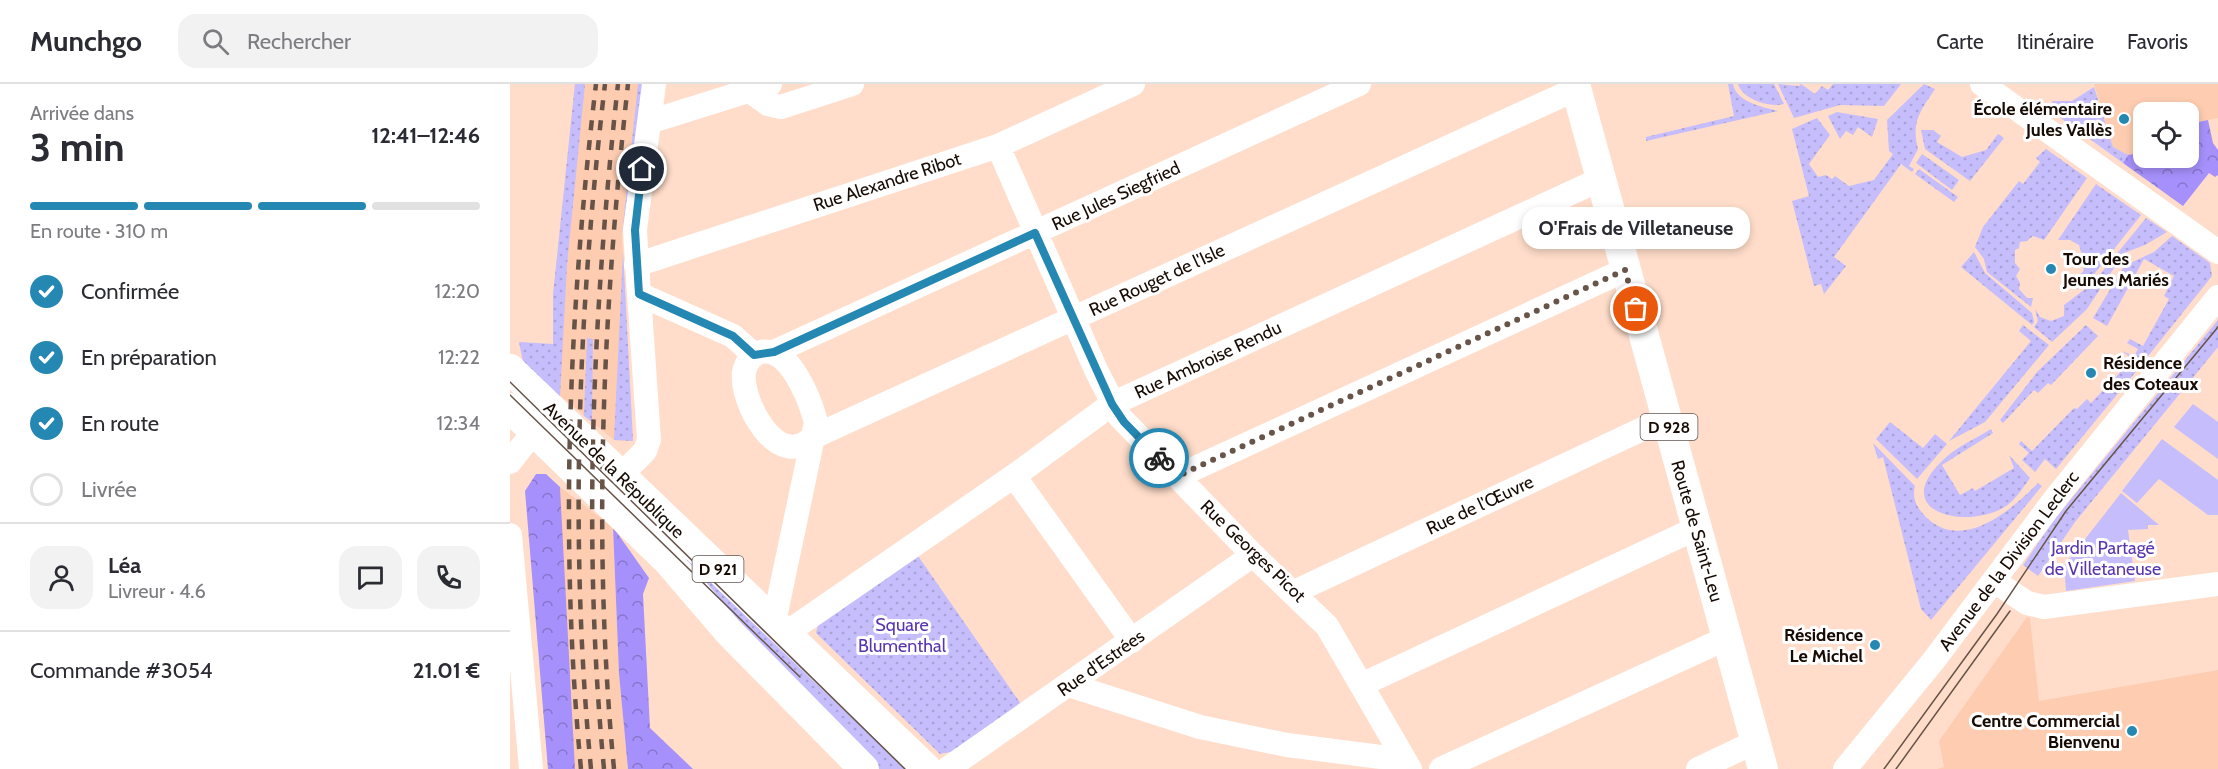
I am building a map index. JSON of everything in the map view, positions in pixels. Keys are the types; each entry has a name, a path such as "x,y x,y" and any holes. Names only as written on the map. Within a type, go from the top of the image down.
{"main road":[{"name":"Route de Saint-Leu","path":"1576,87 1759,756"},
{"name":"Avenue de la République","path":"510,369 927,769"},
{"name":"Avenue de la République","path":"510,408 668,561 728,631 864,769"}],"street":[{"path":"620,476 645,451 649,440 635,222 654,84"},
{"path":"649,122 760,87 768,104 781,107 852,84"},
{"name":"Rue Alexandre Ribot","path":"636,265 998,146 1133,84"},
{"name":"Rue Jules Siegfried","path":"764,354 1359,84"},
{"path":"1982,84 2218,252"},
{"name":"Rue Rouget de l'Isle","path":"764,354 745,367 745,386 768,436 780,445 792,447 803,444 813,437 1576,87"},
{"name":"Rue Georges Picot","path":"998,146 1112,404 1124,422 1253,555 1327,626 1407,765"},
{"name":"Rue Ambroise Rendu","path":"779,628 1014,476 1112,404 1601,179"},
{"path":"1178,476 1625,270"},
{"path":"639,294 733,336 764,354 784,357 791,366 816,419 779,628"},
{"name":"Avenue de la Division Leclerc","path":"1845,769 1994,581 2058,495 2218,297"},
{"name":"Rue de l'Œuvre","path":"1294,592 1666,418"},
{"path":"510,462 524,444 537,435"},
{"path":"1014,476 1132,641"},
{"path":"1361,685 1697,528"},
{"path":"510,535 531,769"},
{"name":"Rue d'Estrées","path":"947,769 1253,555"},
{"path":"1994,581 2027,603 2037,606 2055,606 2218,584"},
{"path":"1441,769 1727,638"},
{"path":"1069,685 1200,727 1298,747 1407,765"},
{"path":"1698,769 1759,756"}],"shaded area":[{"path":"575,84 642,84 622,234 633,441 614,440 553,390 553,295"},
{"name":"École élémentaire Jules Vallès","path":"2094,84 2218,84 2218,118 2199,122 2199,102 2133,102 2133,154 2128,155 2113,147"},
{"path":"560,487 613,527 619,674 628,769 567,769"},
{"path":"2027,617 2030,618 2039,701 2218,670 2218,769 1937,769 1944,767 1939,741"}],"green space":[{"path":"575,84 585,84 567,265 560,397 523,362 519,342 553,344 553,295"},
{"path":"638,84 645,84 622,234"},
{"path":"1728,84 1733,84 1739,95 1745,99 1778,111 1646,141 1646,137 1734,116"},
{"path":"1738,84 1774,84 1784,104 1771,105 1757,101 1745,94"},
{"path":"1778,84 1799,86 1801,84 1815,94 1822,86 1828,90 1833,84 1901,84 1884,106 1840,105 1794,118"},
{"path":"1924,84 1935,89 1921,111 1916,124 1918,149 1909,166 1914,169 1912,172 1901,164 1834,257 1846,266 1824,294 1821,284 1814,286 1792,201 1809,196 1792,129 1817,118 1830,135 1809,164 1818,177 1826,175 1832,179 1835,176 1849,186 1874,180 1893,154 1889,151 1887,120"},
{"path":"2094,87 2113,147 2128,155 2123,163 2055,114 2052,101 2072,101"},
{"path":"1837,112 1878,119 1872,137 1858,127 1853,135 1846,131 1840,139 1828,116"},
{"path":"2208,120 2213,143 2218,150 2218,175 2215,177 2209,173 2183,206 2123,163 2128,155 2133,154 2133,168 2199,168 2199,122"},
{"path":"1921,130 1933,130 1941,136 1937,142 1962,157 1986,150 1998,134 2004,138 1970,181 1925,149"},
{"path":"2046,149 2087,178 2044,240 2033,236 2027,241 2020,242 2019,248 2015,250 2015,263 2020,269 2016,276 2020,283 2019,289 2027,298 2033,298 2031,307 1987,272 1984,259 1975,247 1983,227 2019,181 2023,184 2040,162 2036,158"},
{"path":"1922,154 1959,180 1952,190 1916,163"},
{"path":"1919,169 1958,197 1954,202 1915,174"},
{"path":"2096,184 2141,215 2088,282 2076,290 2080,283 2077,276 2083,272 2086,255 2081,252 2079,245 2070,240 2058,240"},
{"path":"2146,218 2167,232 2145,245 2124,253 2087,309 2052,342 2034,327 2038,321 2035,309 2040,317 2051,321 2064,316 2064,305 2093,283"},
{"path":"2172,236 2210,263 2212,276 2141,365 2122,351 2134,356 2138,349 2127,343 2130,339 2143,346 2169,299 2164,296 2174,276 2144,259 2107,326 2093,318 2124,266 2154,252"},
{"path":"623,251 633,441 614,440"},
{"path":"1974,252 1985,273 2032,313 2034,322 2032,325 1961,267"},
{"path":"2218,320 2218,347 2075,522 2038,576 2023,565 2054,520"},
{"path":"2023,325 2049,345 1985,422 1949,441 2031,341 2019,331"},
{"path":"2086,325 2098,336 2051,385 2048,383 2038,393 2034,390 2003,423 2000,420 2037,372"},
{"path":"587,338 593,339 592,422 584,416"},
{"path":"2119,355 2138,369 2056,469 2045,459 2035,472 2022,460 2029,453 2019,444 2021,441 2032,451 2074,408 2077,409 2087,399 2091,403 2128,364"},
{"path":"2193,404 2218,422 2218,459 2174,427"},
{"path":"1890,422 1923,448 1935,434 1947,444 1917,479 1876,439"},
{"path":"1991,429 1993,433 1942,465 1960,495 1973,488 1975,491 2014,468 2009,455 2030,478 2011,502 1987,514 1969,517 1938,512 1928,504 1924,493 1928,479 1952,452"},
{"path":"2162,439 2218,480 2218,515 2208,515 2159,479 2137,503 2122,491"},
{"path":"1873,443 1915,486 1915,502 1925,516 1939,527 1954,531 1985,524 2014,505 2038,483 2042,486 1931,620 1921,609 1883,457 1878,459"},
{"path":"536,474 546,474 560,487 575,769 548,769 525,491"},
{"name":"Jardin Partagé de Villetaneuse","path":"2121,493 2159,525 2148,525 2148,529 2128,530 2135,581 2066,591 2064,566"},
{"path":"638,501 915,769 876,769 755,651"},
{"path":"613,527 649,578 643,594 650,728 693,769 628,769 619,674"},
{"name":"Square Blumenthal","path":"916,553 1021,704 956,751 940,754 816,633 819,621"}],"tram line":[{"path":"1884,769 1997,614 2066,511 2218,327"},
{"path":"510,382 905,769"},
{"path":"510,395 800,677"},
{"path":"1896,769 2010,611"}],"railway":[{"path":"581,769 570,597 570,426 579,255 596,84"},
{"path":"591,769 580,597 580,426 588,255 605,84"},
{"path":"604,769 593,598 593,426 602,254 618,84"},
{"path":"614,769 603,598 603,426 612,254 628,84"}],"way so far":[{"path":"1159,458 1178,476 1625,270 1636,309"}],"place":[{"name":"École élémentaire Jules Vallès","path":"2124,119"},
{"name":"Tour des Jeunes Mariés","path":"2051,269"},
{"name":"O'Frais de Villetaneuse","path":"1636,309"},
{"name":"Résidence des Coteaux","path":"2091,373"},
{"name":"Résidence Le Michel","path":"1875,645"},
{"name":"Centre Commercial Bienvenu","path":"2132,731"}],"route":[{"path":"642,169 635,230 639,294 733,336 746,345 754,355 774,352 1035,233 1112,404 1124,422 1159,458"}]}
